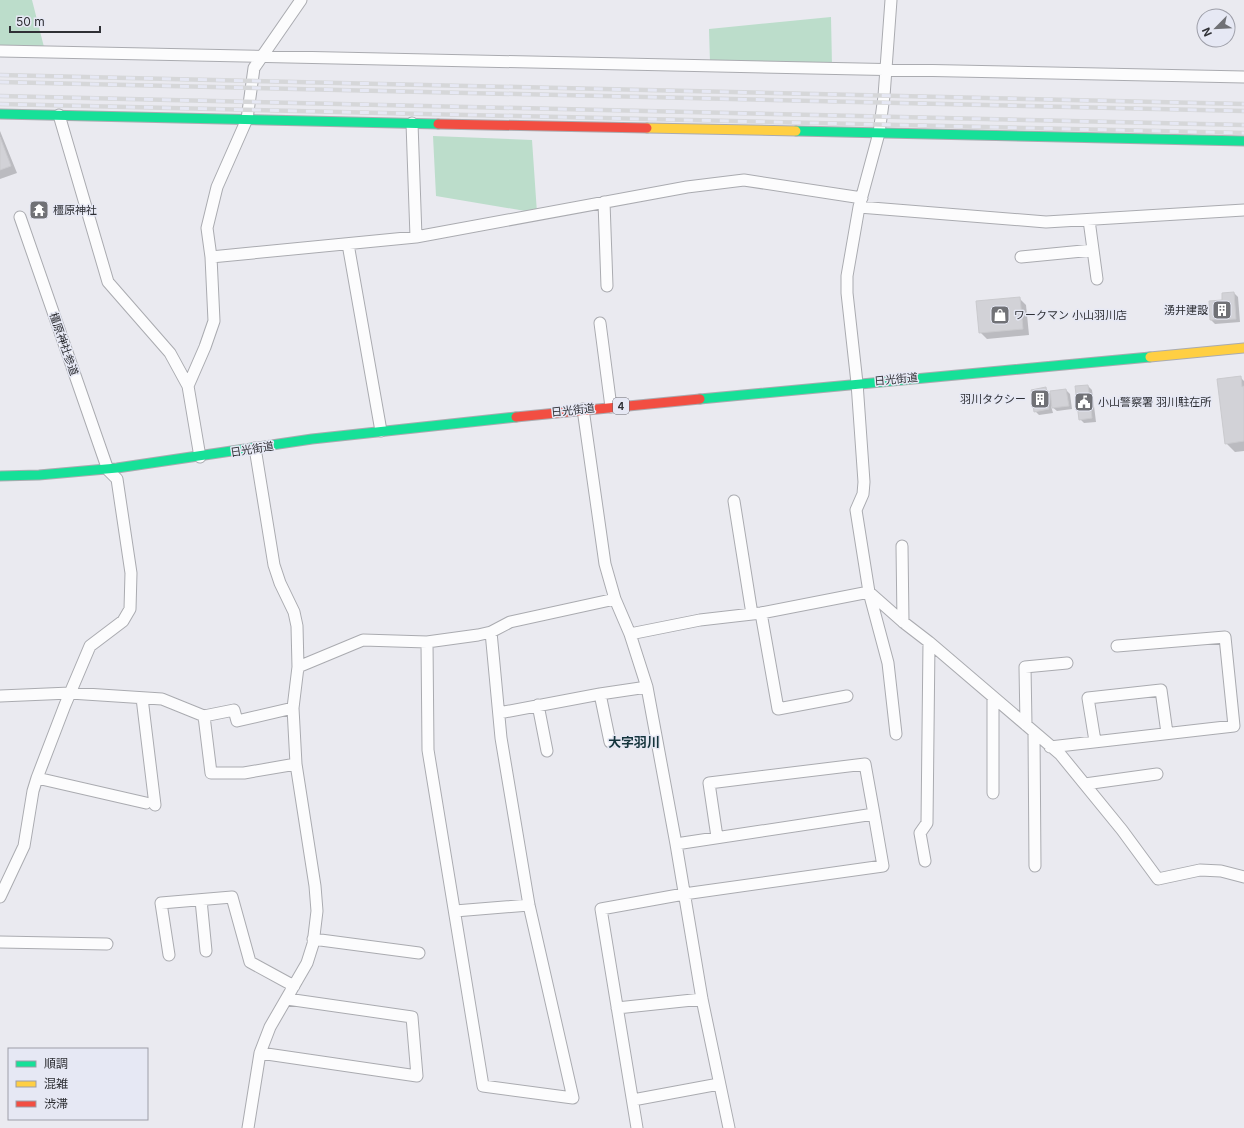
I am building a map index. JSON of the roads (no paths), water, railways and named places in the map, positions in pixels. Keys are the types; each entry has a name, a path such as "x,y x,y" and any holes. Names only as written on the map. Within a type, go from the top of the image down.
{"main road":[{"path":"0,114 1244,141"},
{"name":"日光街道","path":"0,476 25,476 108,470 311,439 611,406 1244,348"}],"street":[{"path":"188,386 205,347 214,321 211,257 207,228 217,187 247,119 254,68 301,0"},
{"path":"891,0 886,70 879,133 861,203 847,276 847,293 857,383 864,482 862,494 856,510 869,592 888,663 896,734"},
{"path":"0,51 1244,77"},
{"path":"58,115 108,282 170,353 188,386 200,457"},
{"path":"412,123 416,236"},
{"path":"211,257 416,236 687,187 744,180 861,203 1046,222 1244,210"},
{"path":"604,202 607,286"},
{"name":"橿原神社参道","path":"0,897 24,846 33,791 37,778 90,646 123,621 130,609 131,573 117,479 108,470 20,218"},
{"path":"1088,220 1097,279"},
{"path":"348,244 381,431"},
{"path":"1021,257 1093,250"},
{"path":"600,323 611,406"},
{"path":"583,409 605,564 615,599 630,634 646,687 676,844 702,999 729,1128"},
{"path":"248,1128 260,1053 270,1027 307,963 313,939 317,912 315,886 296,764 293,708 298,667 297,626 294,612 280,583 274,565 255,448"},
{"path":"734,501 778,709 848,696"},
{"path":"902,546 903,622"},
{"path":"630,634 700,620 757,613 869,592"},
{"path":"869,592 1060,754 1122,830 1158,879 1200,870 1221,871 1244,877"},
{"path":"298,667 363,640 427,642 478,635 491,632 510,622 615,599"},
{"path":"427,642 428,750 483,1086 572,1098 529,905 501,738 491,632"},
{"path":"1050,747 1234,726 1225,637 1117,646"},
{"path":"925,861 920,832 927,823 929,642"},
{"path":"1035,866 1030,729 1025,667 1066,663"},
{"path":"499,713 646,687"},
{"path":"1095,741 1088,698 1162,690 1167,733"},
{"path":"0,696 70,694 162,699 204,716 234,710 237,721 293,708"},
{"path":"600,694 610,742"},
{"path":"993,697 993,793"},
{"path":"37,778 151,804 142,698"},
{"path":"538,706 547,751"},
{"path":"204,716 211,773 244,773 296,764"},
{"path":"637,1128 601,909 684,894 882,866 865,764 709,783 717,837"},
{"path":"1085,784 1157,774"},
{"path":"676,844 874,814"},
{"path":"168,955 161,903 232,897 250,962 294,986"},
{"path":"201,900 206,951"},
{"path":"455,911 529,905"},
{"path":"313,939 419,953"},
{"path":"0,942 107,944"},
{"path":"260,1053 417,1076 412,1017 287,999"},
{"path":"618,1008 702,999"},
{"path":"633,1100 719,1084"}],"railway":[{"path":"0,75 1244,104"},
{"path":"0,82 1244,111"},
{"path":"0,96 1244,125"},
{"path":"0,104 1244,133"}],"place":[{"name":"橿原神社","path":"39,210"},
{"name":"湧井建設","path":"1222,310"},
{"name":"ワークマン 小山羽川店","path":"1000,315"},
{"name":"羽川タクシー","path":"1040,399"},
{"name":"小山警察署 羽川駐在所","path":"1084,402"}],"district":[{"name":"大字羽川","path":"634,742"}]}
